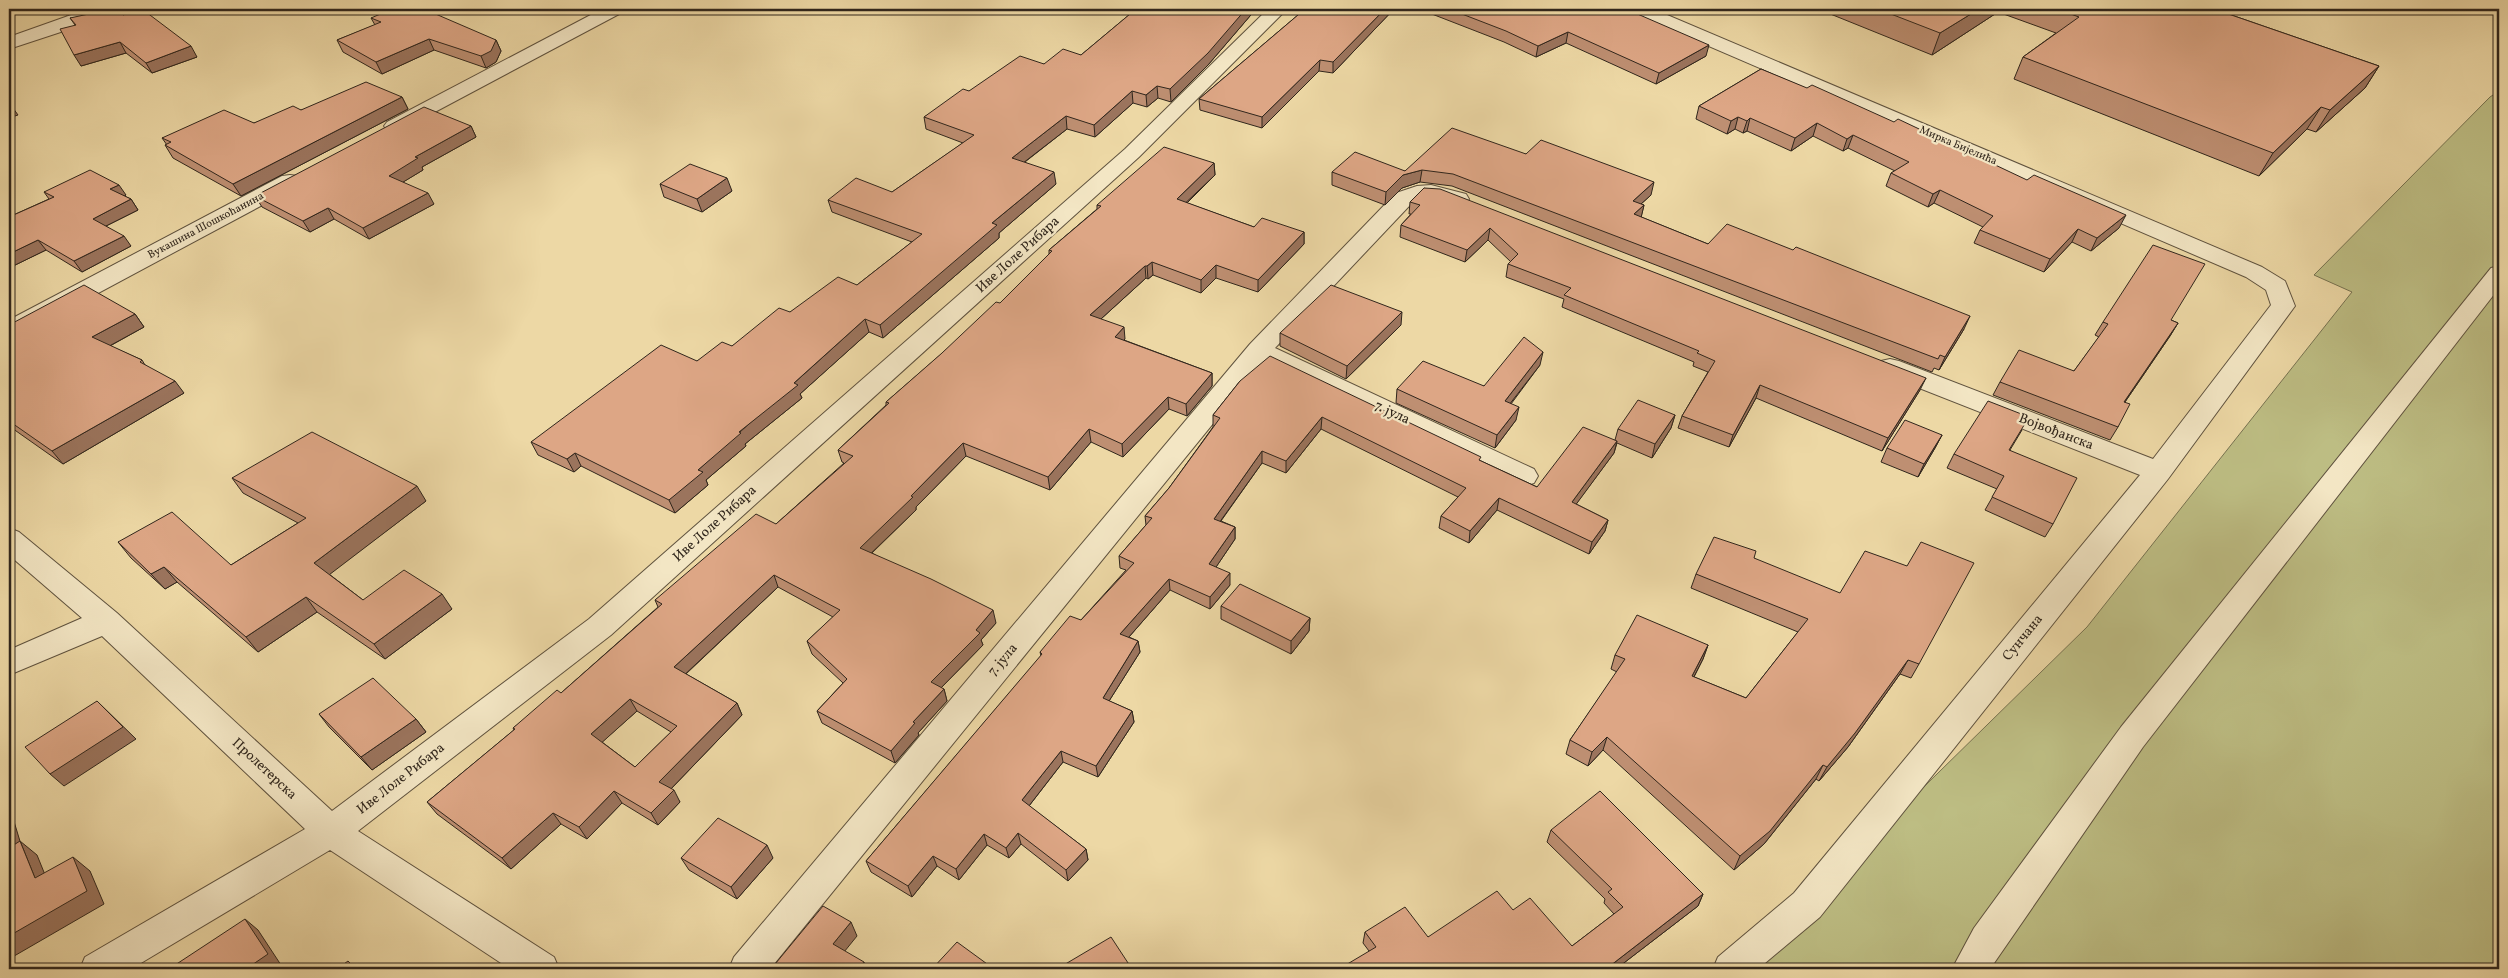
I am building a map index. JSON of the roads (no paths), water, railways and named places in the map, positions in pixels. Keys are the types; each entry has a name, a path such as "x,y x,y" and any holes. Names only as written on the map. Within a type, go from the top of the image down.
{"street":[{"path":"9,43 70,23 103,9"},
{"path":"70,23 132,9"},
{"path":"378,135 615,9"},
{"name":"Иве Лоле Рибара","path":"98,969 331,832 600,627 1132,153 1278,9"},
{"name":"Мирка Бијелића","path":"1638,9 2254,272 2277,286"},
{"name":"Вукашина Шошкоћанина","path":"9,330 308,172"},
{"name":"7. јула","path":"747,969 1259,350 1404,198 1421,190 1443,193 1480,208"},
{"path":"1970,969 1987,940 2132,737 2499,273"},
{"name":"Сунчана","path":"1732,969 1807,906 2158,472 2282,306 2277,286"},
{"name":"7. јула","path":"1259,350 1524,476"},
{"name":"Војвођанска","path":"1870,360 2158,472"},
{"name":"Пролетерска","path":"9,539 106,622 331,832 542,969"},
{"path":"9,663 106,622"}]}
